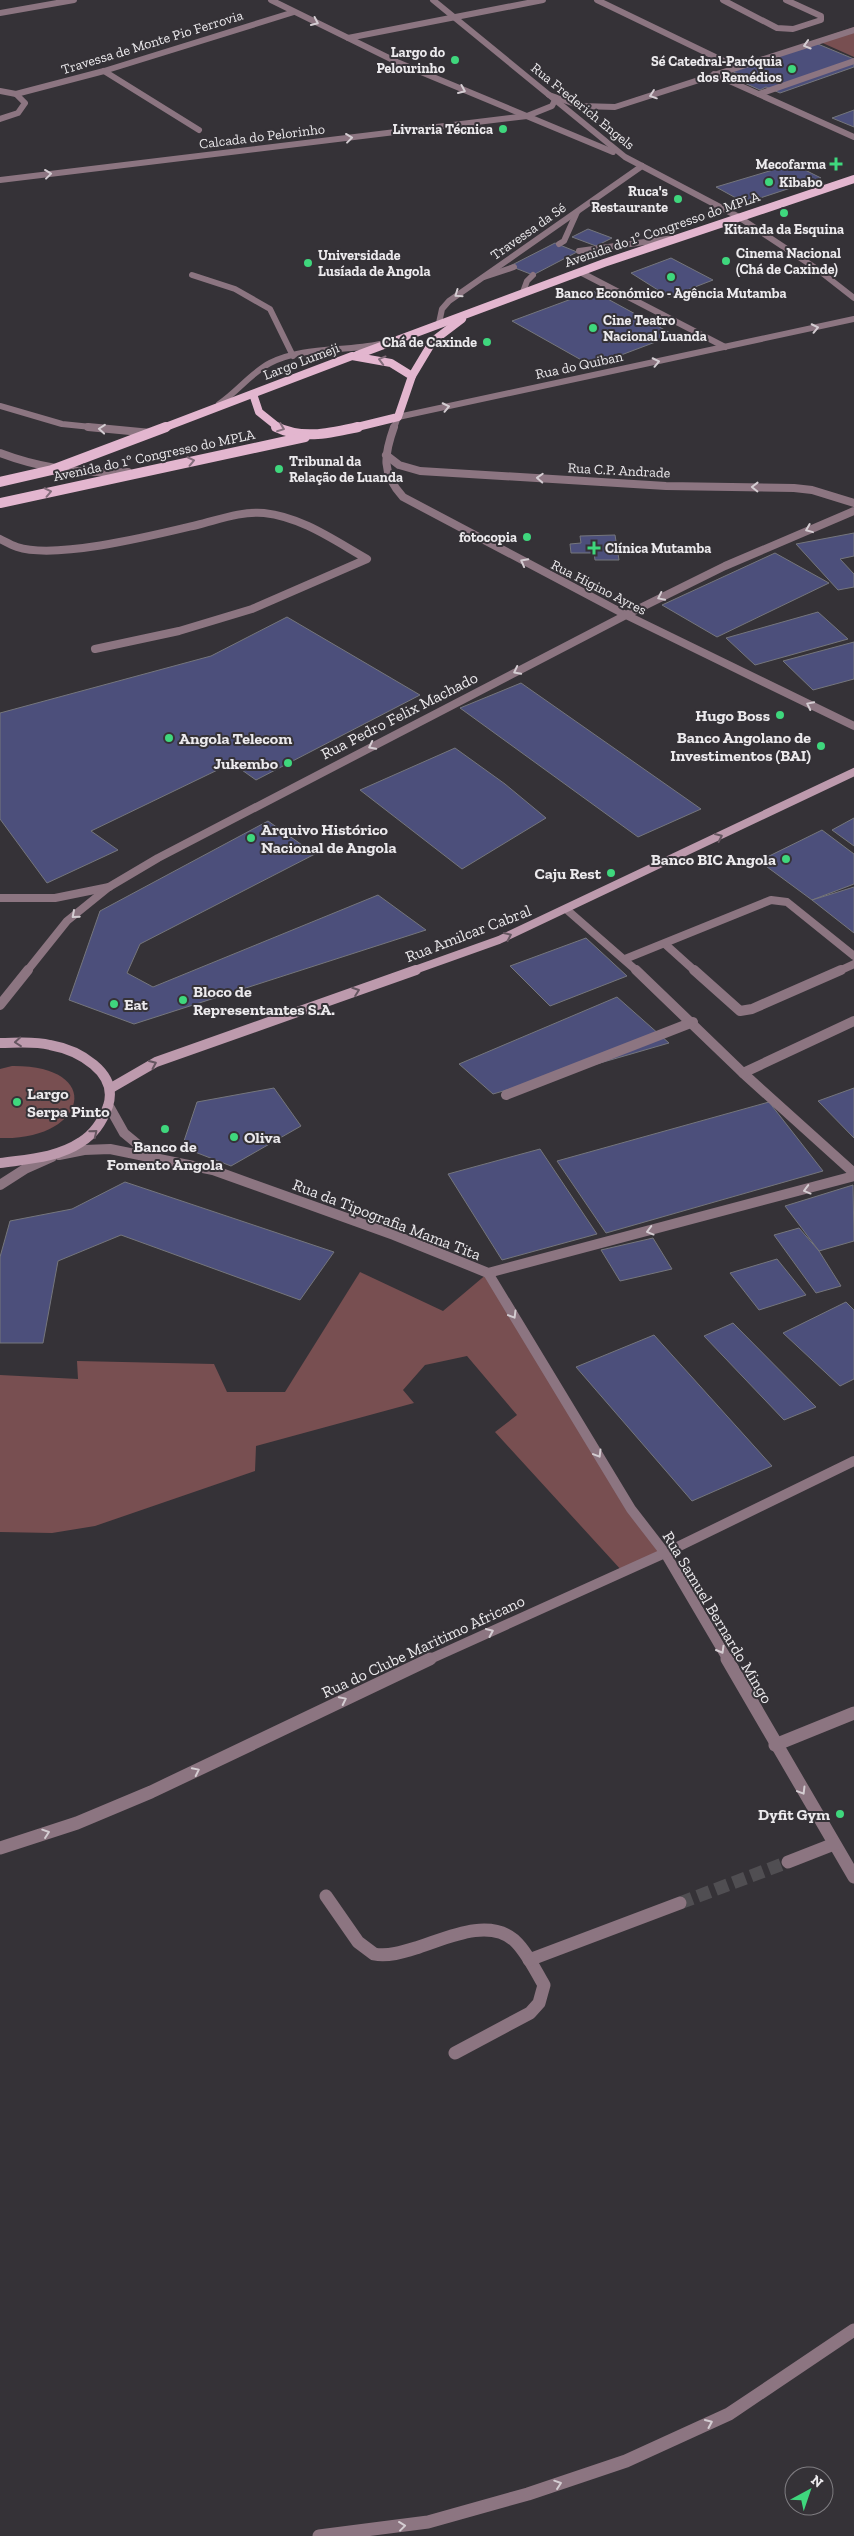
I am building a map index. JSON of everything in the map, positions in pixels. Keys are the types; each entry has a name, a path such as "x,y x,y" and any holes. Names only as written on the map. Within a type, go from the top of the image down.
{"main road":[{"name":"Avenida do 1º Congresso do MPLA","path":"352,356 480,307 737,216 854,179"},
{"name":"Avenida do 1º Congresso do MPLA","path":"412,376 433,341 480,307"},
{"name":"Largo Lumeji","path":"398,417 313,435 286,430 271,424 260,416 254,408 252,394 352,356 391,363 412,376"},
{"path":"398,417 412,376"},
{"name":"Avenida do 1º Congresso do MPLA","path":"0,482 52,470 252,394"},
{"name":"Avenida do 1º Congresso do MPLA","path":"0,503 313,435"},
{"name":"Rua Amilcar Cabral","path":"111,1088 156,1062 499,940 854,772"},
{"path":"0,1043 28,1041 58,1044 84,1055 102,1070 111,1088 110,1108 100,1127 77,1146 54,1157 23,1163 0,1163"}],"street":[{"path":"0,13 74,0"},
{"path":"271,0 348,38 625,157"},
{"name":"Rua Frederich Engels","path":"433,0 625,157 737,216 817,269 854,298"},
{"path":"348,38 542,0"},
{"path":"597,0 736,67"},
{"path":"724,0 777,28 794,29 821,20 820,16 786,0"},
{"name":"Travessa de Monte Pio Ferrovia","path":"16,94 104,71 294,12"},
{"path":"548,94 570,104 601,108 626,104 854,30"},
{"path":"759,94 854,61"},
{"path":"104,71 199,130"},
{"path":"714,74 854,137"},
{"path":"0,91 16,94 25,103 18,113 0,119"},
{"path":"527,116 552,106 555,100"},
{"name":"Calcada do Pelorinho","path":"0,180 527,116"},
{"name":"Travessa da Sé","path":"439,323 442,309 449,301 642,166"},
{"path":"559,244 564,241 577,212"},
{"path":"579,251 678,237"},
{"path":"484,276 514,267"},
{"path":"580,272 725,347"},
{"path":"192,275 235,289 270,309 278,320 293,356"},
{"path":"523,292 527,281 533,275"},
{"name":"Rua do Quiban","path":"398,417 854,319"},
{"path":"208,411 228,400 258,371 277,359 308,353 355,349 398,339"},
{"path":"308,353 352,356"},
{"path":"252,394 258,371"},
{"path":"0,406 62,424 150,432"},
{"name":"Rua Higino Ayres","path":"398,417 386,455 386,472 393,488 402,497 626,615 854,726"},
{"path":"0,452 52,470 89,474 143,472"},
{"name":"Rua C.P. Andrade","path":"386,455 399,465 420,472 666,486 794,488 827,493 854,503"},
{"name":"Rua Pedro Felix Machado","path":"0,1005 67,922 109,887 158,858 626,615 726,566 854,511"},
{"path":"0,539 17,547 33,550 73,549 131,539 247,513 263,512 292,518 367,559 252,609 179,631 96,649"},
{"path":"0,898 58,898 109,887"},
{"path":"625,959 771,900 787,902 854,956"},
{"path":"566,908 693,1022 743,1073 854,1175"},
{"path":"665,944 740,1011 752,1009 854,964"},
{"path":"743,1073 854,1021"},
{"path":"506,1095 693,1022"},
{"path":"110,1108 116,1126 131,1142 154,1156"},
{"name":"Rua da Tipografia Mama Tita","path":"0,1186 25,1169 54,1157 84,1150 110,1149 154,1156 213,1170 394,1235 488,1273 854,1175"},
{"name":"Rua Samuel Bernardo Mingo","path":"488,1273 632,1509 665,1553 775,1745 854,1877"},
{"name":"Rua do Clube Maritimo Africano","path":"0,1848 77,1823 152,1792 402,1672 665,1553 854,1461"},
{"path":"775,1745 854,1713"},
{"path":"788,1862 834,1844"},
{"path":"326,1896 360,1944 372,1953 385,1955 406,1951 482,1929 496,1931 513,1940 529,1960 544,1985 539,2003 530,2012 455,2053"},
{"path":"529,1960 680,1903"},
{"path":"319,2536 428,2522 528,2494 626,2461 729,2414 854,2330"}],"shaded area":[{"path":"854,27 854,57 816,40"},
{"path":"12,1066 42,1069 62,1077 72,1089 74,1103 67,1116 52,1128 29,1136 0,1138 0,1069"},
{"path":"360,1272 443,1311 488,1273 631,1509 665,1553 623,1572 495,1432 517,1415 467,1356 425,1365 403,1390 414,1403 256,1446 255,1471 95,1526 52,1533 0,1532 0,1375 78,1379 77,1361 214,1364 227,1392 285,1392"}],"building":[{"name":"Sé Catedral-Paróquia dos Remédios","path":"813,42 854,59 854,67 780,93 766,87 760,90 740,81 748,78 731,71"},
{"path":"854,110 854,127 832,118"},
{"name":"Kibabo","path":"793,164 821,178 745,203 716,187"},
{"path":"588,229 612,238 596,246 572,237"},
{"path":"555,243 577,252 533,275 510,266"},
{"name":"Banco Económico - Agência Mutamba","path":"671,258 713,280 669,297 631,273"},
{"name":"Cine Teatro Nacional Luanda","path":"593,291 674,335 592,366 512,321"},
{"path":"854,533 854,556 840,559 854,574 854,587 838,590 796,544"},
{"name":"Clínica Mutamba","path":"615,535 619,560 595,560 594,553 571,553 570,544 581,543 580,536"},
{"path":"775,553 829,583 717,637 662,605"},
{"path":"818,612 848,639 755,665 726,638"},
{"name":"Angola Telecom","path":"287,617 420,695 256,780 232,763 91,831 118,850 47,883 0,819 0,713 211,656"},
{"path":"854,642 854,679 813,690 783,661"},
{"path":"521,683 701,809 638,837 460,708"},
{"path":"455,748 505,784 546,818 462,869 360,790"},
{"path":"854,818 854,846 832,830"},
{"path":"268,821 315,854 140,944 127,973 153,987 378,895 426,930 134,1024 69,1000 100,911"},
{"path":"822,830 854,854 854,884 812,900 759,861"},
{"path":"854,887 854,933 812,900"},
{"path":"586,938 627,976 550,1006 510,966"},
{"path":"617,997 669,1043 493,1094 459,1064"},
{"name":"Oliva","path":"274,1088 301,1126 231,1166 182,1147 197,1102"},
{"path":"854,1088 854,1138 818,1101"},
{"path":"769,1102 823,1171 606,1233 557,1161"},
{"path":"540,1149 597,1234 502,1260 448,1174"},
{"path":"125,1182 334,1252 300,1300 121,1235 58,1261 43,1343 0,1343 0,1257 10,1221 72,1209"},
{"path":"853,1185 854,1241 819,1251 785,1206"},
{"path":"799,1228 819,1251 841,1286 816,1293 774,1235"},
{"path":"653,1238 672,1269 620,1281 601,1250"},
{"path":"777,1259 806,1295 759,1310 730,1273"},
{"path":"846,1302 854,1310 854,1379 840,1386 783,1333"},
{"path":"733,1323 816,1407 784,1420 704,1336"},
{"path":"654,1335 772,1466 692,1501 576,1367"}],"tunnel":[{"path":"680,1903 788,1862"}],"place":[{"name":"Largo do Pelourinho","path":"455,60"},
{"name":"Sé Catedral-Paróquia dos Remédios","path":"792,69"},
{"name":"Livraria Técnica","path":"503,129"},
{"name":"Mecofarma","path":"836,164"},
{"name":"Kibabo","path":"769,182"},
{"name":"Ruca's Restaurante","path":"678,199"},
{"name":"Kitanda da Esquina","path":"784,213"},
{"name":"Cinema Nacional (Chá de Caxinde)","path":"726,261"},
{"name":"Universidade Lusíada de Angola","path":"308,263"},
{"name":"Banco Económico - Agência Mutamba","path":"671,277"},
{"name":"Cine Teatro Nacional Luanda","path":"593,328"},
{"name":"Chá de Caxinde","path":"487,342"},
{"name":"Tribunal da Relação de Luanda","path":"279,469"},
{"name":"fotocopia","path":"527,537"},
{"name":"Clínica Mutamba","path":"594,548"},
{"name":"Hugo Boss","path":"780,715"},
{"name":"Angola Telecom","path":"169,738"},
{"name":"Banco Angolano de Investimentos (BAI)","path":"821,746"},
{"name":"Jukembo","path":"288,763"},
{"name":"Arquivo Histórico Nacional de Angola","path":"251,838"},
{"name":"Banco BIC Angola","path":"786,859"},
{"name":"Caju Rest","path":"611,873"},
{"name":"Bloco de Representantes S.A.","path":"183,1000"},
{"name":"Eat","path":"114,1004"},
{"name":"Largo Serpa Pinto","path":"17,1102"},
{"name":"Banco de Fomento Angola","path":"165,1129"},
{"name":"Oliva","path":"234,1137"},
{"name":"Dyfit Gym","path":"840,1814"}]}
